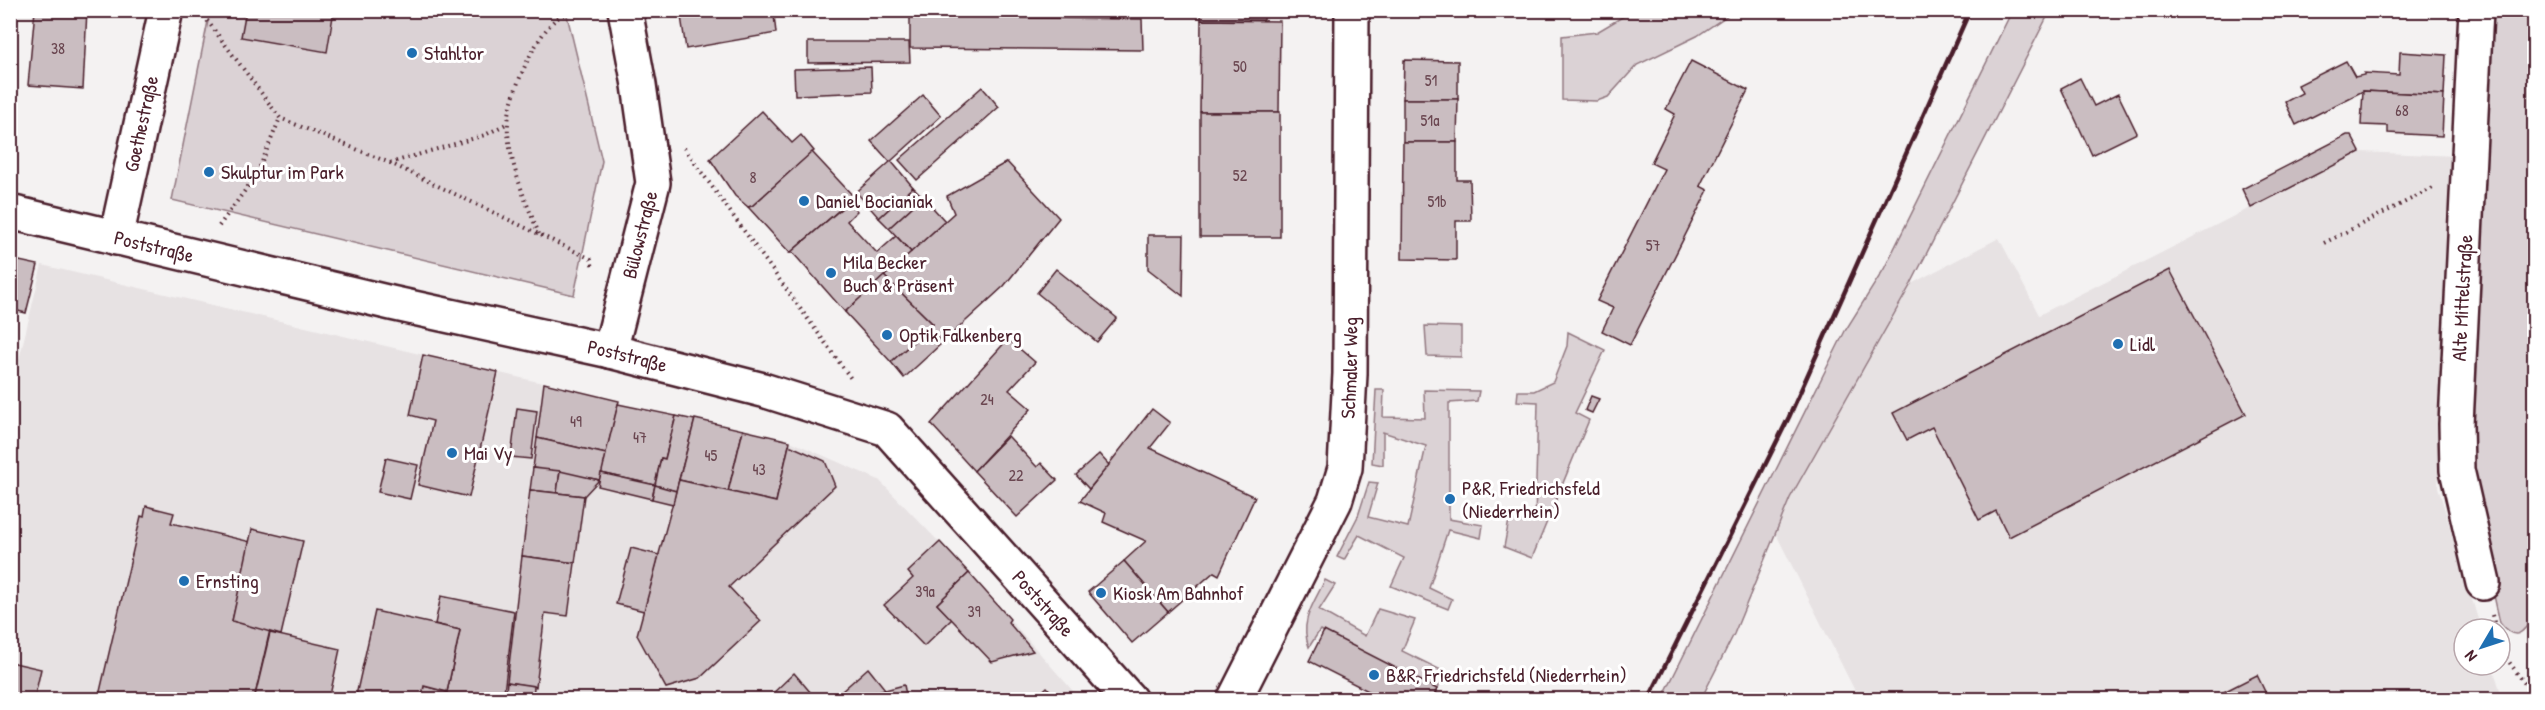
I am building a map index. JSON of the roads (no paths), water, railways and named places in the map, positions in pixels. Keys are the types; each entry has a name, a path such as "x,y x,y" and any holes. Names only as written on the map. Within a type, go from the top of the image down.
{"street":[{"name":"Goethestraße","path":"116,238 166,10"},
{"name":"Bülowstraße","path":"610,351 653,183 639,85 625,10"},
{"name":"Schmaler Weg","path":"1234,699 1335,501 1345,468 1350,374 1352,10"},
{"name":"Alte Mittelstraße","path":"2476,10 2456,424 2457,470 2482,583"},
{"name":"Poststraße","path":"10,212 196,258 610,351 763,390 887,429 1130,699"}],"railway":[{"path":"1648,700 1789,417 1970,10"}],"place":[{"name":"Stahltor","path":"412,53"},
{"name":"Skulptur im Park","path":"209,172"},
{"name":"Daniel Bocianiak","path":"804,201"},
{"name":"Mila Becker Buch & Präsent","path":"831,273"},
{"name":"Optik Falkenberg","path":"887,335"},
{"name":"Lidl","path":"2118,344"},
{"name":"Mai Vy","path":"452,453"},
{"name":"P&R, Friedrichsfeld (Niederrhein)","path":"1450,499"},
{"name":"Ernsting","path":"184,581"},
{"name":"Kiosk Am Bahnhof","path":"1101,593"},
{"name":"B&R, Friedrichsfeld (Niederrhein)","path":"1374,675"}]}
